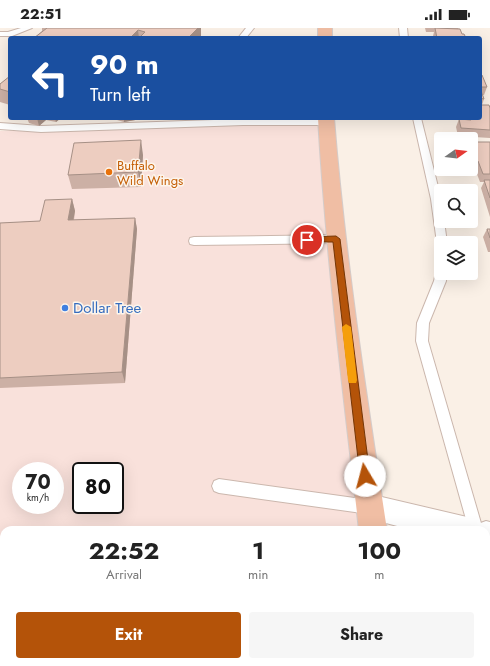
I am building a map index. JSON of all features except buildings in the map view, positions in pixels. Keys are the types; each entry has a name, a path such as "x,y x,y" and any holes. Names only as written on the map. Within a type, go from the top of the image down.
{"highway":[{"path":"326,120 336,239 371,519"}],"street":[{"path":"371,519 432,526"}],"lane":[{"path":"0,34 9,34 28,28"},
{"path":"244,36 250,28"},
{"path":"0,126 40,129 185,121 250,122 326,120"},
{"path":"417,120 436,199 442,236"},
{"path":"194,241 336,239"},
{"path":"440,280 423,324 422,341 475,526"},
{"path":"219,486 371,519"}],"shaded area":[{"path":"326,122 373,526 0,526 0,131"}],"slow traffic":[{"path":"346,327 352,380"}],"place":[{"name":"Buffalo Wild Wings","path":"109,172"},
{"name":"Dollar Tree","path":"65,308"}],"route":[{"path":"307,240 336,239 365,476"}]}
